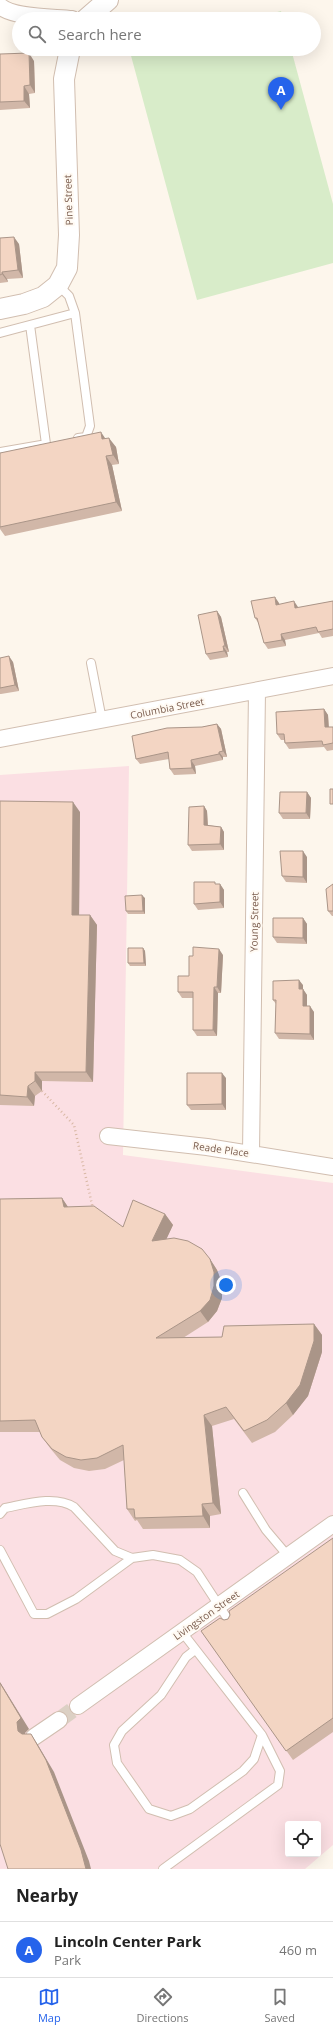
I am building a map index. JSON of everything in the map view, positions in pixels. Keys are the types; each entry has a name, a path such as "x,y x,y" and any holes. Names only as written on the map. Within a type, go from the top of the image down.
{"street":[{"path":"94,12 108,0"},
{"path":"0,6 12,13"},
{"name":"Pine Street","path":"0,309 34,301 51,292 58,285 66,268 69,247 64,79 69,56"},
{"name":"Columbia Street","path":"0,740 333,676"},
{"name":"Young Street","path":"251,1153 257,691"},
{"name":"Reade Place","path":"108,1136 251,1153 333,1167"},
{"name":"Livingston Street","path":"78,1706 333,1524"},
{"path":"34,1737 59,1720"}],"lane":[{"path":"58,285 70,296 75,313 90,426 86,437 73,439"},
{"path":"0,333 75,313"},
{"path":"0,452 49,443 30,325"},
{"path":"91,663 102,720"},
{"path":"243,1493 266,1530 288,1556"},
{"path":"0,1514 5,1508 40,1502 66,1502 74,1507 94,1531 115,1551 132,1558"},
{"path":"0,1550 34,1614 47,1614 76,1599 132,1558 153,1555 180,1560 197,1572 231,1624"},
{"path":"163,1869 278,1785 280,1771 262,1735 182,1632"},
{"path":"195,1650 186,1657 161,1695 122,1731 114,1746 117,1762 149,1809 171,1816 190,1809 243,1771 254,1759 262,1735"}],"path":[{"path":"42,1091 74,1125 94,1210"}],"shaded area":[{"path":"129,766 123,1155 333,1183 333,1845 321,1855 321,1821 285,1821 285,1857 319,1857 305,1869 0,1869 0,775"}],"green space":[{"path":"131,56 293,56 333,204 333,263 197,300"}],"building":[{"path":"0,54 12,54 12,56 29,56 30,85 24,86 24,101 0,102"},
{"path":"14,237 18,270 2,272 0,275 0,238"},
{"path":"101,432 102,439 109,438 113,455 106,456 116,502 0,527 0,453"},
{"path":"275,597 276,605 294,601 295,608 333,601 333,629 318,632 316,627 281,634 282,640 264,643 257,618 255,618 251,601"},
{"path":"217,611 225,646 223,646 224,651 206,654 198,615"},
{"path":"9,656 15,685 0,688 0,658"},
{"path":"324,709 325,727 333,727 333,743 323,745 322,741 285,743 284,734 277,734 276,712"},
{"path":"217,724 223,751 219,752 219,754 191,760 192,768 170,769 168,752 136,759 132,736 167,728 202,727"},
{"path":"330,789 333,789 333,804 330,804"},
{"path":"280,792 307,792 306,813 279,813"},
{"path":"0,801 73,802 72,915 90,915 86,1072 35,1072 35,1081 28,1086 27,1097 0,1095"},
{"path":"204,806 204,825 221,827 220,844 188,845 189,807"},
{"path":"280,851 303,851 303,877 282,876"},
{"path":"194,882 215,882 215,884 220,884 220,902 194,904"},
{"path":"333,884 333,911 328,911 326,889"},
{"path":"142,895 143,911 126,911 125,896"},
{"path":"273,918 303,918 303,938 273,937"},
{"path":"193,947 219,949 217,987 214,987 213,1030 193,1030 193,992 178,992 178,976 189,976 189,956 193,956"},
{"path":"128,948 143,948 144,963 128,963"},
{"path":"299,980 299,989 303,989 303,1006 310,1006 310,1034 275,1033 276,1000 273,1000 273,981"},
{"path":"187,1073 222,1073 222,1104 187,1105"},
{"path":"62,1198 64,1207 94,1206 123,1227 133,1200 165,1214 152,1241 174,1238 188,1241 202,1249 210,1259 214,1272 214,1286 210,1300 200,1311 156,1338 222,1337 224,1326 314,1324 314,1341 300,1385 286,1403 267,1420 244,1431 226,1407 204,1415 213,1503 202,1504 203,1516 135,1518 134,1509 127,1509 123,1445 97,1458 81,1460 66,1457 52,1449 42,1437 35,1420 0,1421 0,1199"},
{"path":"333,1538 333,1718 286,1751 201,1631 220,1618 224,1620 228,1619 230,1615 229,1611"},
{"path":"0,1683 21,1718 17,1722 18,1731 22,1734 31,1734 46,1760 81,1850 86,1869 8,1869 0,1844"}],"tunnel":[{"path":"59,1720 78,1706"}],"place":[{"name":"Lincoln Center Park","path":"281,110"}]}
